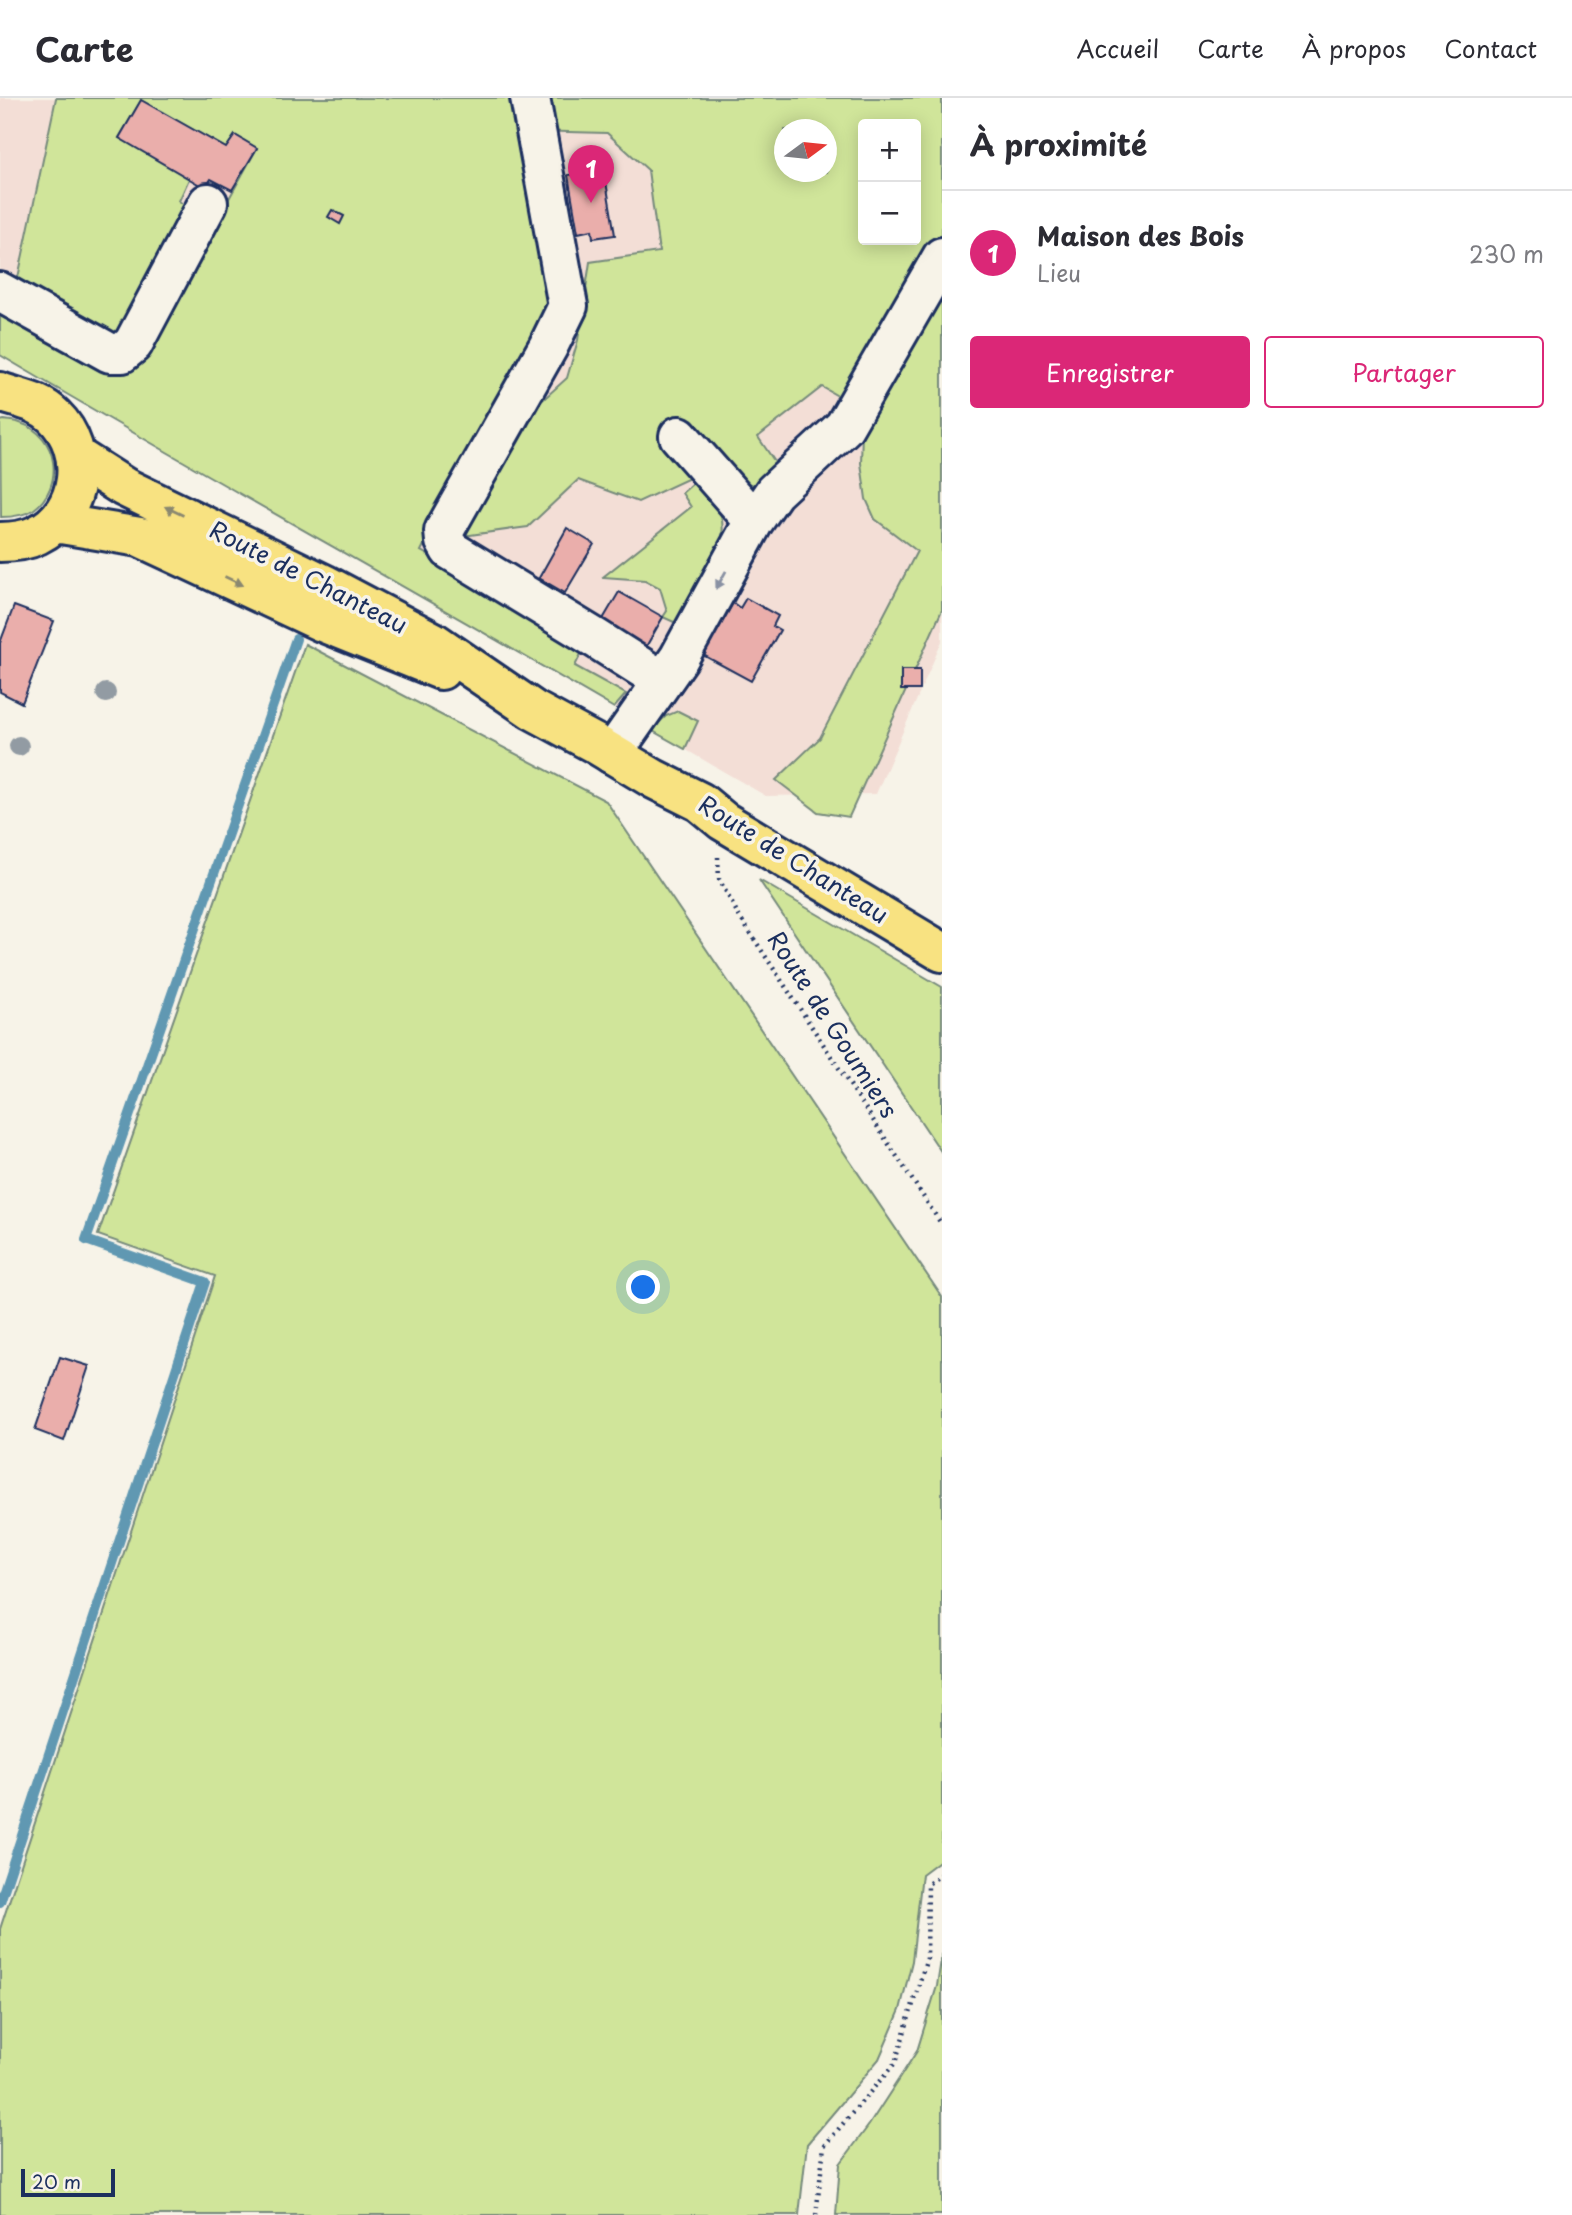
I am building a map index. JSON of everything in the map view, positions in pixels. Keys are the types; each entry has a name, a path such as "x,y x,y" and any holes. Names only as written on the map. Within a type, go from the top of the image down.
{"main road":[{"path":"3,543 38,535 55,523 69,504 77,481 77,457 69,433 53,414 33,401 4,395"},
{"name":"Route de Chanteau","path":"77,457 124,487 324,584 432,641 533,710 700,802 723,821 942,952"},
{"name":"Route de Chanteau","path":"55,523 140,537 322,622 533,710"}],"lane":[{"path":"530,98 568,306 548,347 444,531 445,541 450,550 663,681"},
{"path":"0,292 110,353 122,353 133,344 208,203"},
{"path":"612,754 679,659 754,521 775,492 844,427 942,257"},
{"path":"679,436 754,521"}],"path":[{"name":"Route de Goumiers","path":"718,846 719,878 739,916 942,1224"},
{"path":"816,2215 824,2146 895,2063 927,1958 928,1884 942,1874"}],"shaded area":[{"path":"0,98 942,98 942,641 876,794 766,796 0,354"}],"green space":[{"path":"56,98 942,98 942,610 849,817 818,812 776,780 820,738 917,551 875,519 866,499 861,463 862,433 872,416 822,387 758,437 777,465 758,486 746,483 726,461 638,502 578,480 528,527 470,535 430,533 421,551 586,644 575,666 626,694 614,708 0,355 0,313 135,368 257,148 235,135 226,148 141,100 119,138 189,179 179,201 195,213 116,342 15,292","holes":["530,131 607,133 648,170 659,252 590,262 578,340 567,378 525,416 552,316"]},
{"path":"0,421 33,429 43,438 50,450 53,476 43,500 33,510 17,516 1,517"},
{"path":"698,479 721,516 721,544 709,572 676,623 663,617 667,611 660,588 645,580 603,577 691,507 682,493"},
{"path":"305,644 606,801 942,1297 942,1859 922,1874 912,1961 900,2010 879,2059 807,2144 799,2215 0,2215 0,1929 215,1276 98,1235"},
{"path":"678,711 698,721 685,749 651,730 666,716"},
{"path":"759,880 942,987 942,1153"},
{"path":"942,1954 942,2215 836,2215 840,2164 917,2051 937,1986"}],"building":[{"path":"141,100 226,148 235,135 257,148 232,190 211,179 205,188 119,138"},
{"path":"604,170 615,235 593,238 592,230 578,233 568,175"},
{"path":"332,210 344,216 340,224 328,217"},
{"path":"567,528 594,544 565,593 539,578"},
{"path":"619,592 663,617 643,652 599,626"},
{"path":"746,598 778,616 773,626 780,630 751,681 703,655 733,603 740,608"},
{"path":"14,606 54,621 22,703 0,692 0,643"},
{"path":"901,670 920,670 920,690 901,690"},
{"path":"60,1357 89,1366 64,1441 35,1430"}],"waterway":[{"path":"0,1902 205,1282 86,1240 296,639"}],"place":[{"name":"Maison des Bois","path":"591,203"}]}
